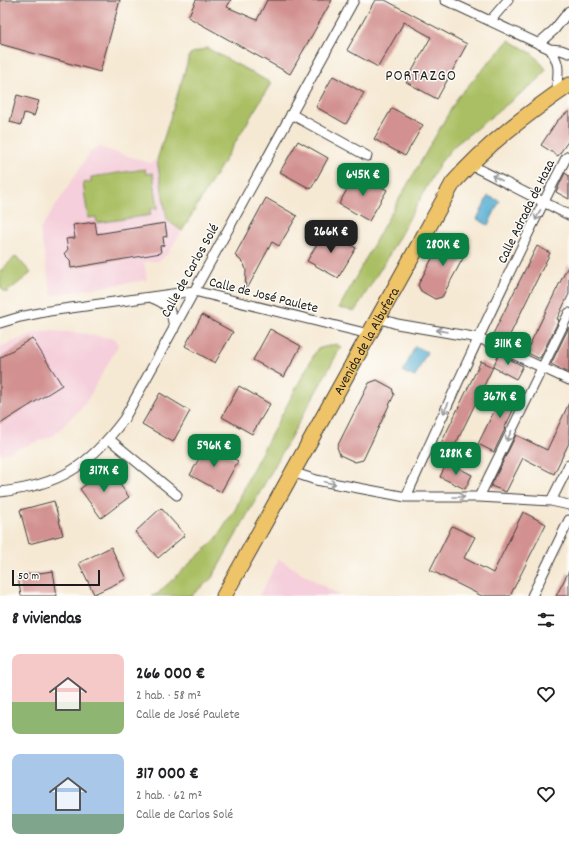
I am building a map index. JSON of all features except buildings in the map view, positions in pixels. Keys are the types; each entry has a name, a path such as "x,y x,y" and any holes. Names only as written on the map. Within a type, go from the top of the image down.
{"main road":[{"name":"Avenida de la Albufera","path":"224,596 453,183 469,164 499,137 563,84 569,73"}],"street":[{"name":"Calle de Carlos Solé","path":"0,492 24,489 50,482 75,469 97,452 124,419 354,0"},
{"path":"490,21 508,0"},
{"path":"448,1 550,49 569,52"},
{"path":"539,43 554,30 569,11"},
{"path":"550,49 555,56 563,84"},
{"path":"291,114 366,156"},
{"name":"Calle Adrada de Haza","path":"406,497 479,338 544,202 566,158 569,156"},
{"path":"469,164 569,215"},
{"name":"Calle de José Paulete","path":"0,323 49,311 194,291 369,334"},
{"path":"150,297 163,302 167,306 173,317 174,329"},
{"path":"479,497 569,312"},
{"path":"378,318 398,324 479,338 569,380"},
{"path":"109,439 177,495"},
{"path":"551,501 569,465"},
{"path":"292,472 316,480 406,497 479,497 551,501 569,505"},
{"path":"532,596 569,520"}],"shaded area":[{"path":"99,147 150,163 157,160 167,220 182,231 169,252 163,258 157,261 144,262 147,280 51,295 40,230 91,151"},
{"path":"49,331 82,333 116,339 118,346 85,404 53,436 3,454 0,453 0,347 31,334"},
{"path":"279,559 340,596 259,596"}],"green space":[{"path":"509,40 533,54 546,69 538,80 454,146 440,163 389,255 355,311 339,308 383,227 458,97"},
{"path":"207,48 271,83 182,231 167,220 157,160 190,54"},
{"path":"145,169 146,174 153,173 158,208 150,209 151,215 97,223 96,217 88,218 83,183 91,182 91,177"},
{"path":"16,256 31,273 6,293 0,286 0,271"},
{"path":"336,344 341,347 212,578 191,596 152,596 157,594 216,539 236,508 249,476 317,349"}],"water":[{"path":"488,196 500,201 488,225 477,219"},
{"path":"415,346 427,352 415,377 403,372"}],"district":[{"name":"PORTAZGO","path":"421,74"}]}
